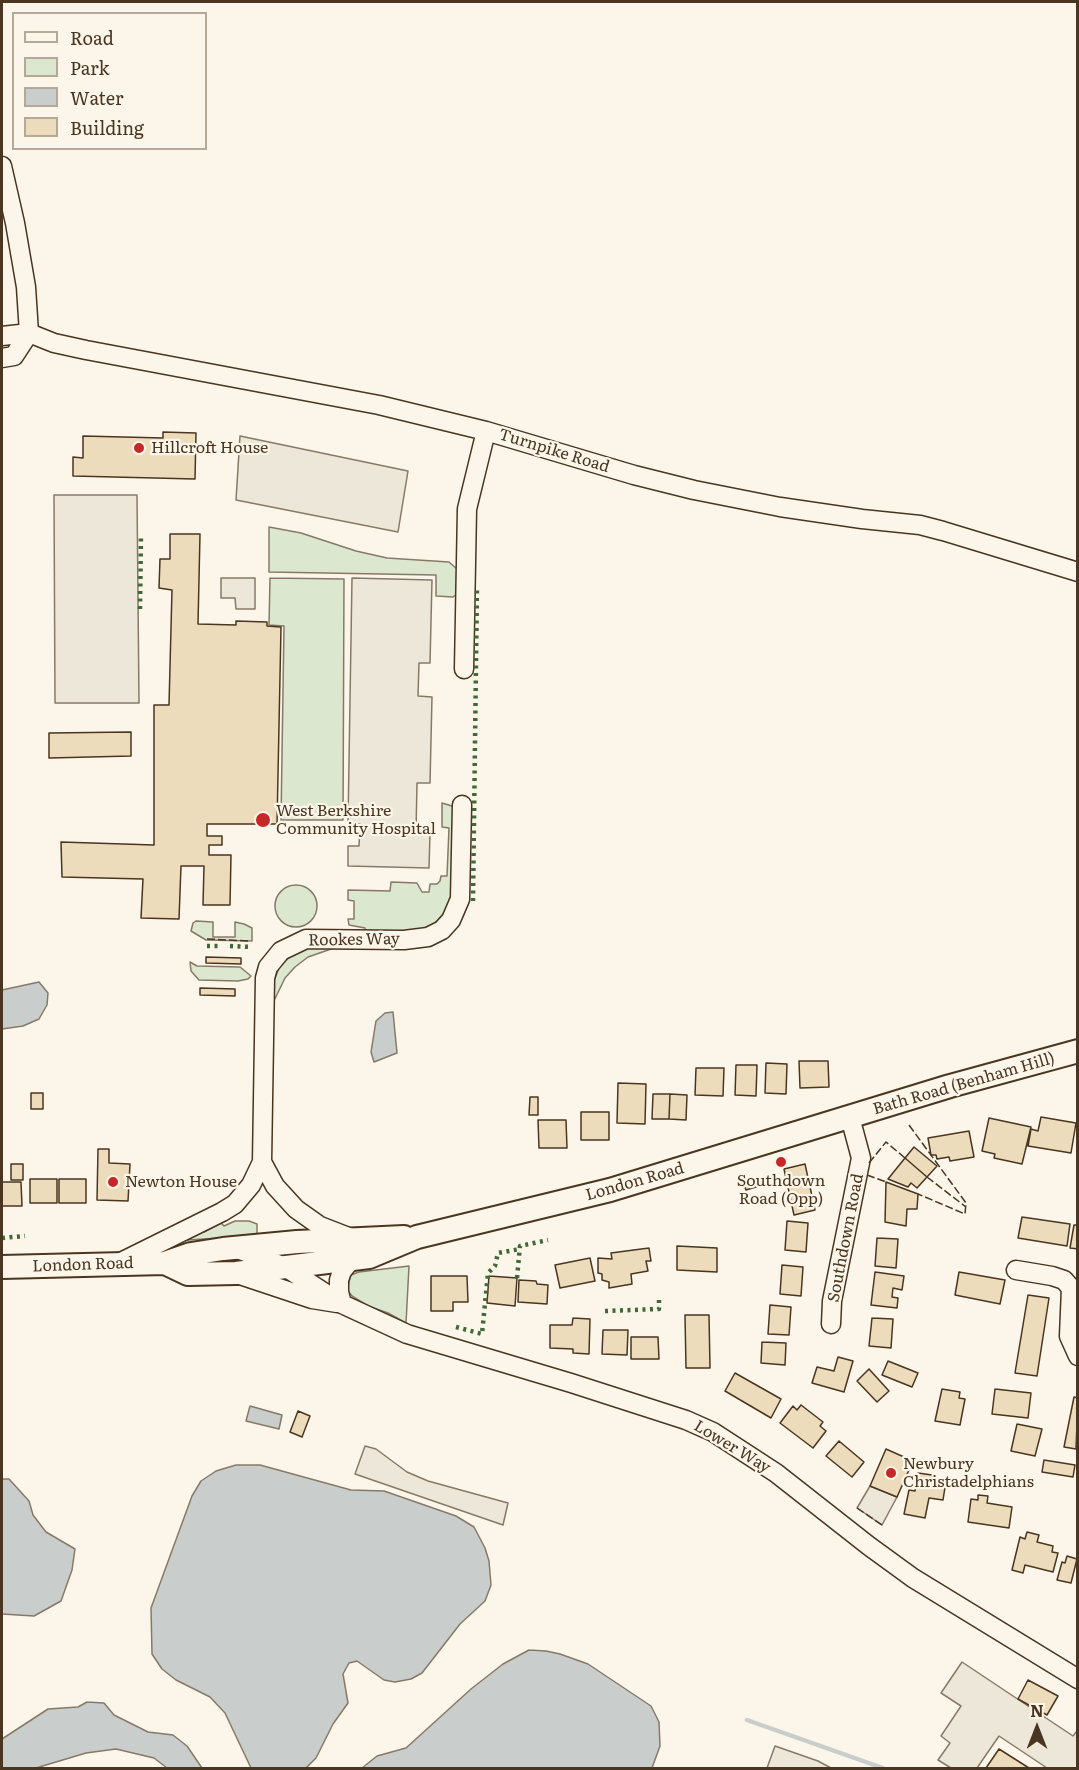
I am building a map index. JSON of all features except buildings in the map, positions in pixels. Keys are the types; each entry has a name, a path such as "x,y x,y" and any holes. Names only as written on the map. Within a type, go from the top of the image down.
{"main road":[{"name":"Bath Road (Benham Hill)","path":"850,1117 950,1086 1077,1052"},
{"name":"London Road","path":"165,1263 188,1274 236,1274 285,1267 352,1249 417,1237 610,1190 850,1117"},
{"name":"London Road","path":"2,1267 165,1263 190,1254 236,1249 352,1249"}],"street":[{"path":"2,166 22,266 29,333 14,356 2,358"},
{"name":"Turnpike Road","path":"2,336 29,333 54,344 379,405 486,431 634,475 694,490 810,512 920,525 967,537 1077,572"},
{"path":"464,669 467,509 486,431"},
{"name":"Rookes Way","path":"117,1264 185,1232 235,1204 251,1185 262,1162 265,978 268,967 281,951 306,939 404,940 428,937 442,930 451,920 460,899 462,805"},
{"name":"Southdown Road","path":"831,1324 832,1301 861,1158 850,1117"},
{"path":"262,1162 275,1186 304,1216 352,1249 339,1280 342,1304"},
{"name":"Lower Way","path":"236,1249 285,1267 342,1304 407,1334 687,1420 713,1432 776,1473 913,1578 1077,1679"},
{"path":"1016,1270 1052,1276 1064,1280 1071,1288 1069,1336 1077,1356"},
{"name":"Lower Way","path":"236,1274 312,1299 342,1304"}],"green space":[{"path":"269,527 301,533 356,551 387,558 449,562 457,569 457,594 453,597 436,596 436,575 269,572"},
{"path":"270,578 344,579 343,820 281,820 284,626 269,625"},
{"path":"442,803 452,806 454,811 453,891 445,912 434,924 406,933 365,932 365,928 349,925 348,919 354,919 354,901 348,900 348,890 390,891 391,882 417,883 422,892 429,892 430,884 437,884 441,876 447,876 449,828 442,827"},
{"path":"296,885 304,886 311,891 316,898 316,914 311,921 304,926 296,927 288,926 281,921 276,914 275,906 276,898 281,891 288,886"},
{"path":"196,921 213,922 213,937 235,937 235,922 244,924 252,928 252,941 206,940 191,931"},
{"path":"313,946 334,948 308,957 295,967 285,978 271,1007 272,986 279,968 292,954"},
{"path":"190,962 197,966 240,967 251,976 238,981 199,980 191,971"},
{"path":"217,1219 224,1226 235,1221 249,1221 257,1224 257,1236 187,1240 186,1236 199,1229 204,1232 217,1225"},
{"path":"409,1266 406,1323 368,1306 348,1291 351,1275"}],"shaded area":[{"path":"240,436 408,471 398,532 236,500"},
{"path":"54,495 137,495 139,703 55,703"},
{"path":"221,578 255,578 255,609 236,609 235,598 221,598"},
{"path":"352,578 432,580 430,663 419,663 418,696 432,697 430,783 417,783 416,832 430,833 429,868 348,866 348,846 359,846 360,824 348,823"},
{"path":"365,1446 376,1449 407,1472 428,1481 508,1503 503,1525 355,1474"},
{"path":"870,1486 897,1497 882,1525 857,1508"},
{"path":"962,1662 1073,1736 1077,1731 1077,1768 1047,1768 999,1736 977,1768 951,1768 938,1760 950,1743 941,1736 961,1706 941,1693"},
{"path":"775,1746 818,1761 831,1768 767,1768"}],"water":[{"path":"39,982 48,993 47,1005 39,1019 23,1026 2,1029 2,990"},
{"path":"393,1012 397,1053 374,1062 371,1052 376,1021 385,1013"},
{"path":"250,1406 282,1415 279,1429 246,1421"},
{"path":"236,1465 260,1465 351,1490 384,1491 456,1516 474,1527 489,1561 491,1585 485,1601 460,1624 422,1673 411,1679 395,1682 384,1680 357,1661 349,1663 343,1674 348,1703 333,1724 316,1758 306,1768 251,1768 225,1713 210,1697 176,1680 162,1669 152,1654 151,1608 192,1496 201,1481 216,1471"},
{"path":"2,1479 9,1479 29,1501 33,1515 46,1532 75,1549 72,1570 61,1601 34,1616 2,1614"},
{"path":"529,1650 560,1654 588,1664 651,1706 659,1722 660,1746 652,1768 362,1768 377,1756 406,1748 471,1689 503,1664"},
{"path":"87,1702 104,1703 114,1715 148,1732 173,1735 187,1746 202,1768 167,1768 154,1758 116,1749 86,1753 36,1768 2,1768 2,1739 48,1709 78,1707"}],"waterway":[{"path":"747,1720 883,1768"}],"hedge":[{"path":"140,609 141,534"},
{"path":"473,901 477,586"},
{"path":"207,946 222,946"},
{"path":"230,946 252,947"},
{"path":"2,1238 25,1236"},
{"path":"517,1278 520,1246 548,1240"},
{"path":"456,1327 482,1334 488,1273 495,1266 498,1253 520,1249"},
{"path":"605,1311 659,1309 659,1298"}],"fence":[{"path":"207,939 250,941"},
{"path":"909,1125 966,1203 965,1214 918,1194"},
{"path":"869,1163 886,1142 905,1158"},
{"path":"867,1175 886,1182"},
{"path":"927,1177 966,1207"},
{"path":"857,1508 882,1525"}],"place":[{"name":"Hillcroft House","path":"139,448"},
{"name":"West Berkshire Community Hospital","path":"263,820"},
{"name":"Southdown Road (Opp)","path":"781,1162"},
{"name":"Newton House","path":"113,1182"},
{"name":"Newbury Christadelphians","path":"891,1473"}]}
